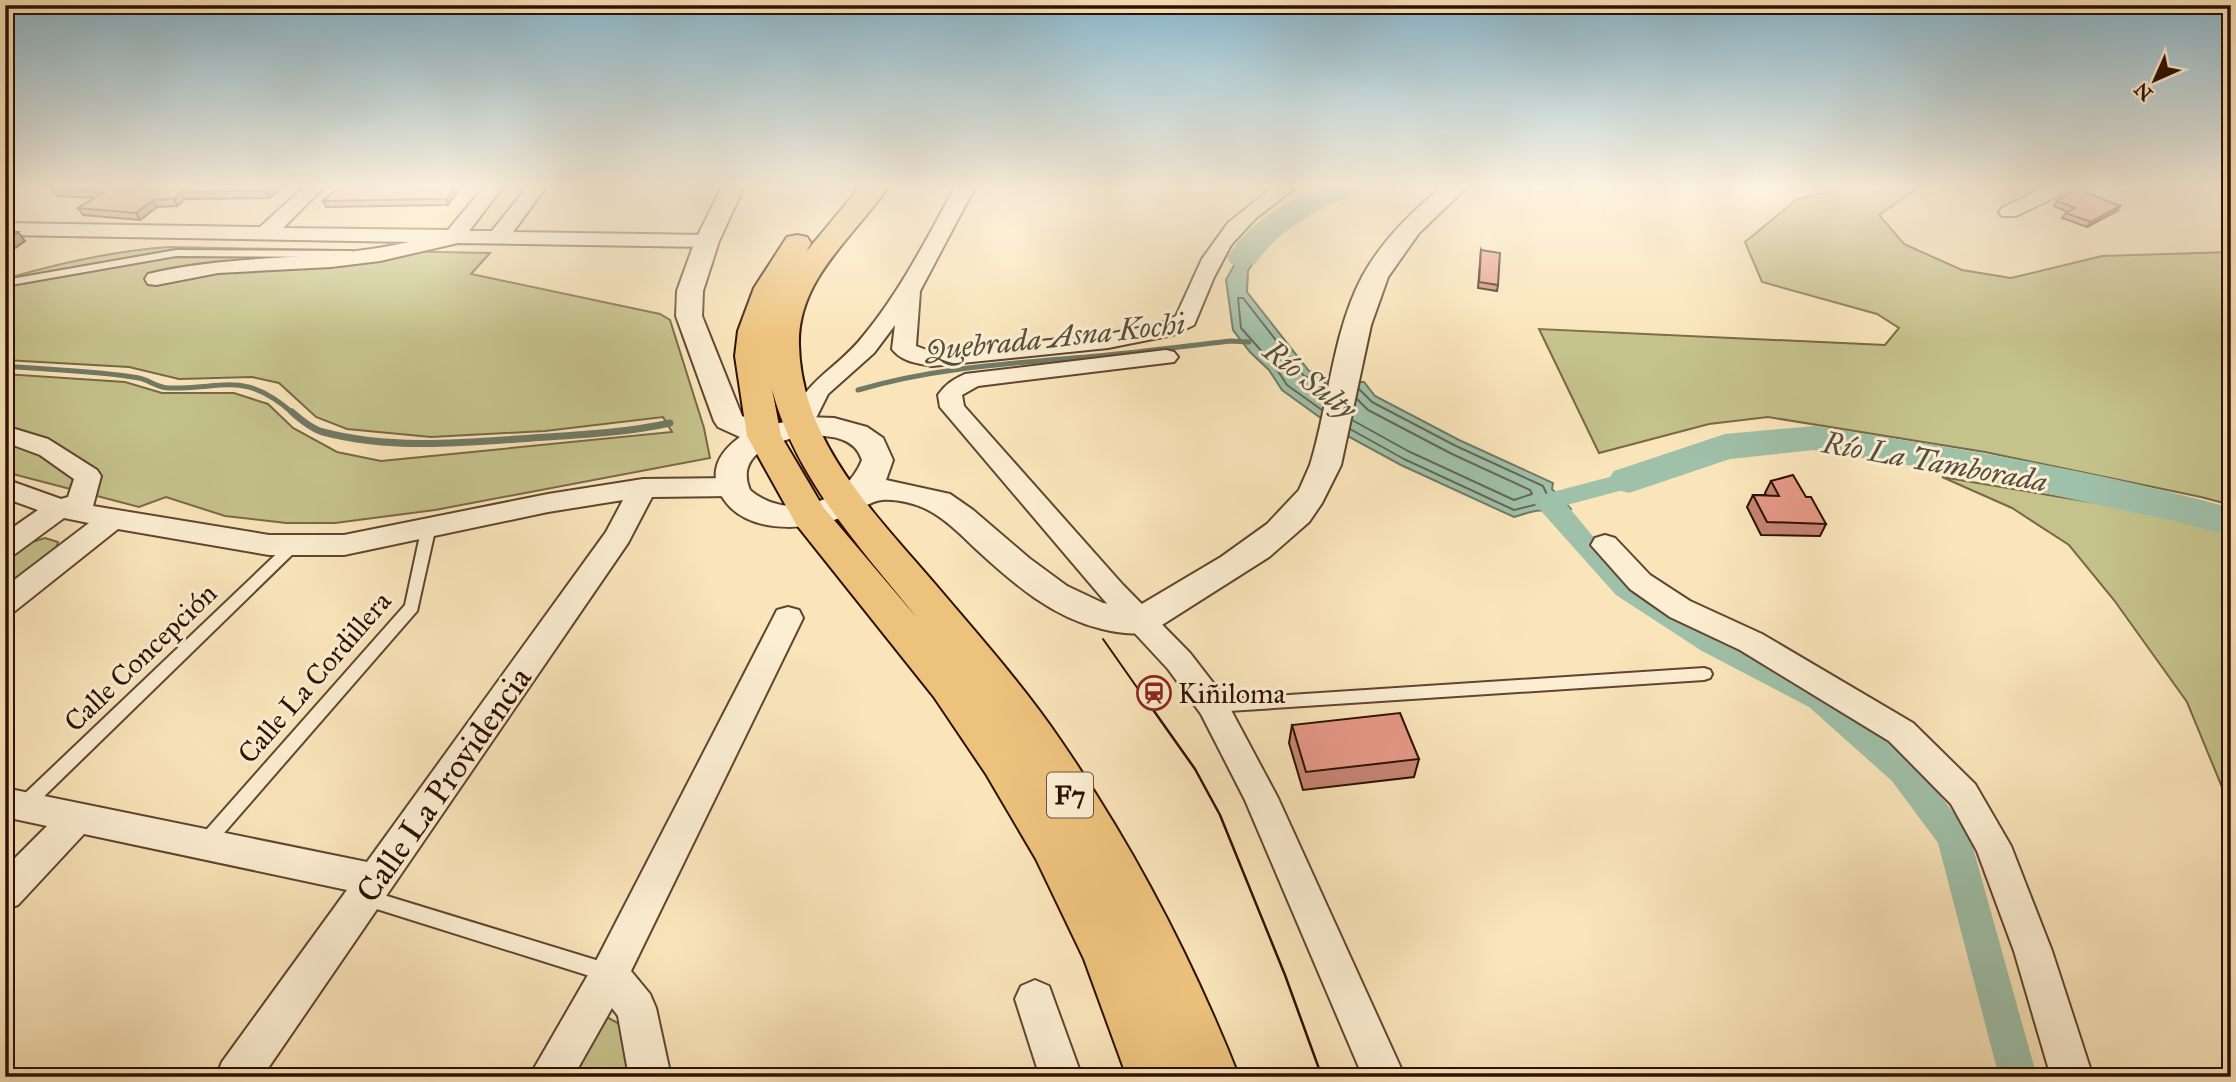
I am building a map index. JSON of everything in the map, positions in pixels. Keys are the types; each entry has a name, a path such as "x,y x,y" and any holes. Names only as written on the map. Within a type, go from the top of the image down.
{"highway":[{"name":"F7","path":"802,237 769,288 754,331 751,356 764,436 809,515 949,685 1002,761 1053,844 1108,954 1155,1077"},
{"name":"F7","path":"831,237 821,249 797,292 785,325 783,344 785,366 801,425 810,447 847,502 980,666 1047,756 1121,881 1186,1008 1211,1077"}],"street":[{"path":"429,237 476,237"},
{"path":"524,237 707,241"},
{"path":"709,237 690,290 689,316 729,421 764,436"},
{"path":"801,425 806,406 818,387 866,348 909,291 938,237"},
{"path":"909,291 904,349 915,356 932,359 1108,341 1165,330 1186,320 1203,273 1225,237"},
{"path":"847,502 865,489 875,475 878,460 873,447 862,436 846,429 801,425 764,436 743,449 733,462 732,487 742,501 763,512 785,516 809,515 847,502 878,490 925,496 955,511 1006,558 1043,587 1082,611 1122,621 1141,621 1273,539 1311,497 1327,464 1362,313 1374,278 1403,237"},
{"path":"156,279 218,267 331,261 380,255 453,238"},
{"path":"1166,357 973,379 956,387 950,395 952,407 1179,661 1213,706 1266,810 1384,1077"},
{"path":"5,434 22,436 59,454 88,476 80,504 59,508 5,547"},
{"path":"5,488 59,508 113,519 269,545 344,545 548,503 642,488 732,487"},
{"name":"Calle La Providencia","path":"237,1077 618,536 642,488"},
{"path":"5,603 113,519"},
{"path":"1605,545 1640,582 1680,609 1751,642 1901,733 1963,794 1993,846 2032,951 2072,1077"},
{"path":"550,1077 610,974 788,618"},
{"path":"14,804 204,845 369,889"},
{"path":"5,893 77,818"},
{"path":"610,974 636,1008 650,1077"},
{"path":"1035,999 1061,1077"}],"lane":[{"path":"5,283 176,253 380,255"},
{"name":"Calle La Cordillera","path":"204,845 412,607 429,526"},
{"name":"Calle Concepción","path":"14,804 294,545"},
{"path":"1213,706 1704,674"},
{"path":"369,889 610,974"}],"shaded area":[{"path":"1750,237 1898,237 1904,244 1962,270 2011,278 2102,256 2231,252 2231,505 1985,452 1768,417 1709,424 1599,453 1539,329 1885,345 1899,328 1877,314 1762,282 1745,242"},
{"path":"169,247 490,253 471,274 660,314 670,320 704,428 710,458 435,510 335,523 286,523 225,516 166,497 139,507 5,472 5,374 125,382 162,393 234,393 268,404 293,428 337,452 381,461 672,432 663,417 545,431 431,437 347,429 316,417 279,383 252,377 179,379 129,367 5,360 5,279 86,258"},
{"path":"1942,477 2138,510 2231,534 2231,809 2187,702 2114,600 2069,545 2012,508"},
{"path":"45,538 58,542 55,551 5,589 5,559 29,543"},
{"path":"605,1016 625,1027 632,1077 573,1077"}],"water":[{"name":"Río Sulty","path":"1249,237 1271,237 1248,271 1247,292 1309,371 1345,382 1364,382 1375,396 1459,440 1553,483 1552,489 1571,509 1557,516 1541,510 1514,517 1401,465 1340,432 1282,390 1269,370 1233,330 1226,280"}],"building":[{"path":"1481,250 1500,253 1498,285 1479,282"},
{"path":"1793,475 1806,497 1811,497 1826,524 1767,522 1753,495 1779,496 1771,481"},
{"path":"1400,713 1419,759 1306,772 1292,725"}],"waterway":[{"name":"Río Sulty","path":"1243,257 1258,237"},
{"name":"Quebrada Asna Kochi","path":"858,390 917,376 976,367 1230,341 1249,342"},
{"name":"Quebrada Asna Kochi","path":"5,366 122,375 169,388 220,385 248,387 277,400 294,414"},
{"name":"Quebrada Asna Kochi","path":"292,412 323,432 349,438 427,444 584,435 670,423"},
{"name":"Río La Tamborada","path":"1629,480 1725,447 1814,438 1931,456 2181,508 2231,522"},
{"name":"Río La Tamborada","path":"1560,499 1629,480"},
{"path":"1546,502 1562,515 1596,558 1626,588 1712,643 1820,699 1903,772 1953,837 2018,1077"}],"tram line":[{"path":"1103,639 1150,706"},
{"path":"1149,704 1195,769 1220,815 1285,975 1322,1077"}],"place":[{"name":"Kiñiloma","path":"1154,693"}]}
